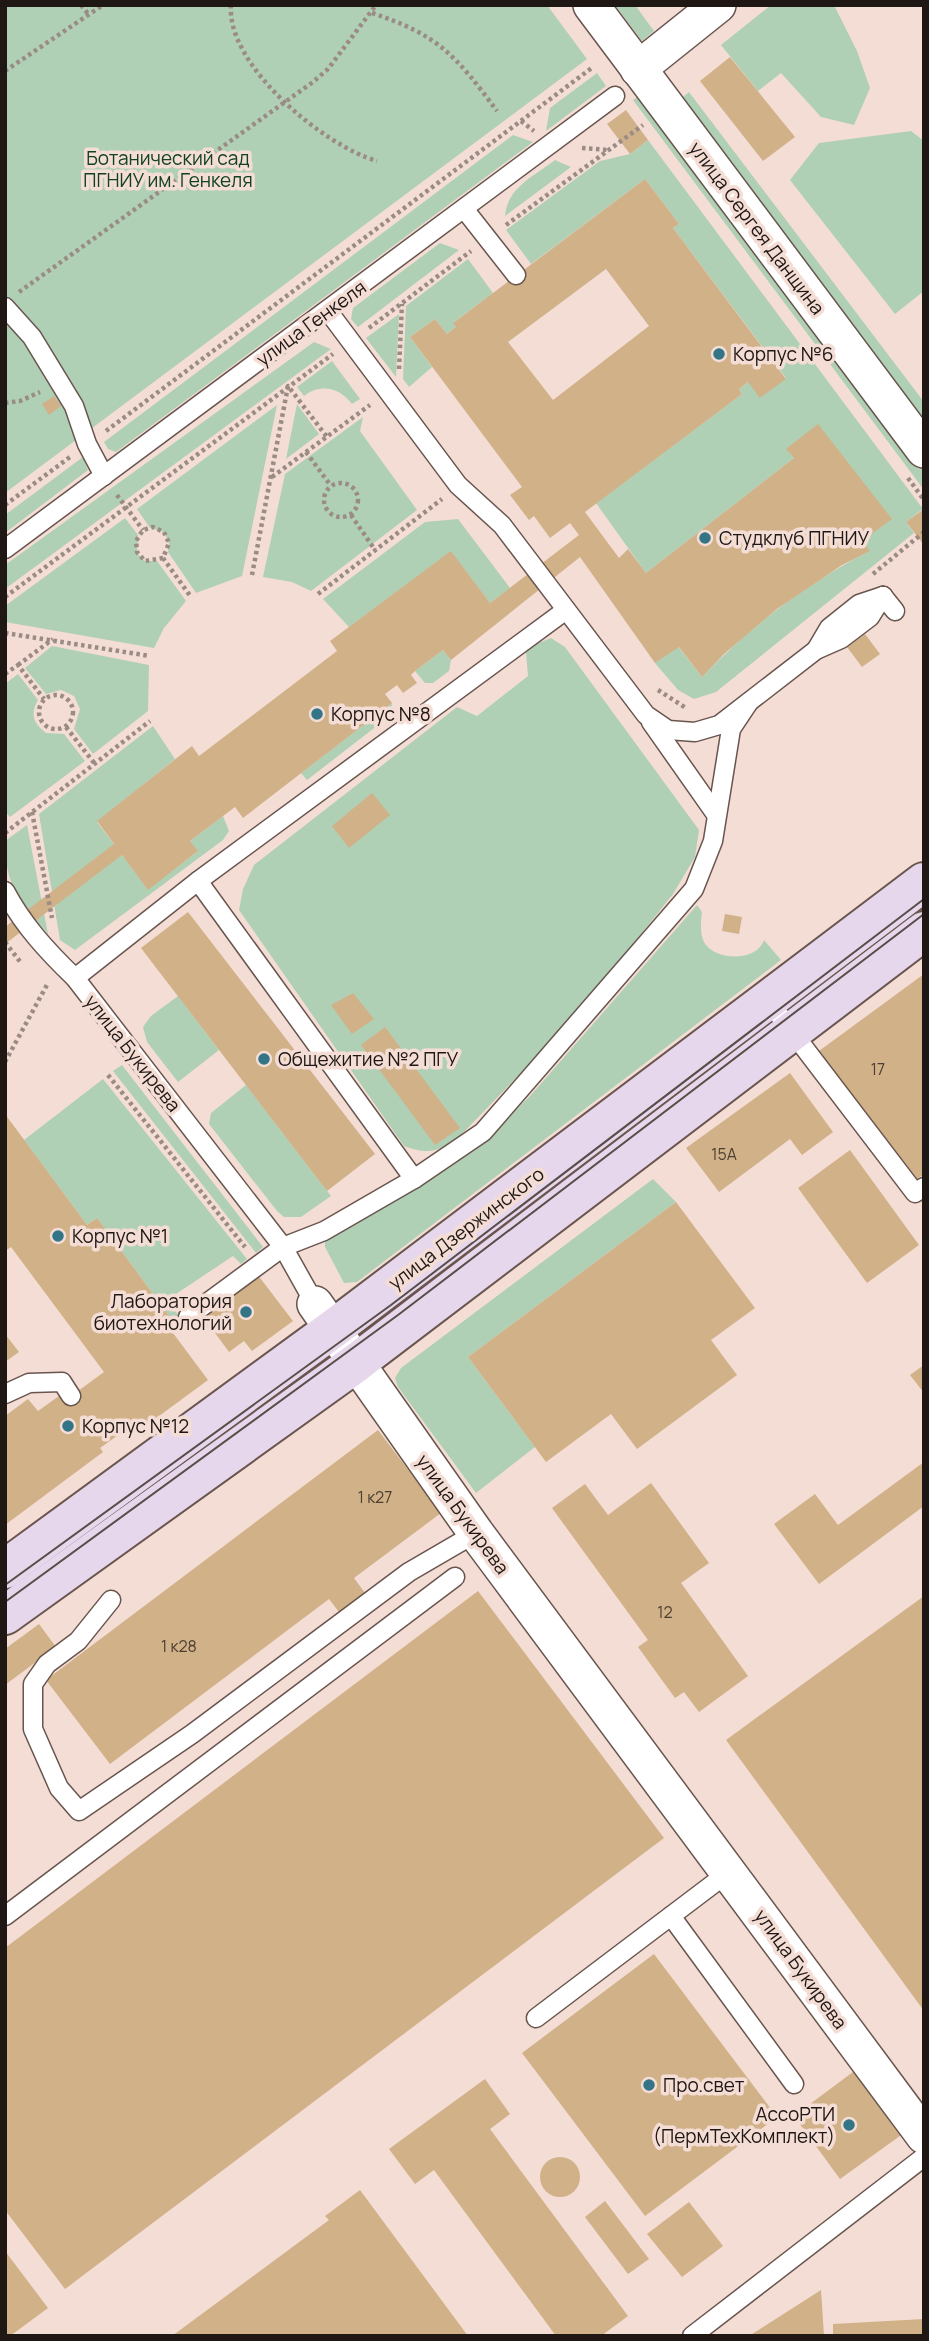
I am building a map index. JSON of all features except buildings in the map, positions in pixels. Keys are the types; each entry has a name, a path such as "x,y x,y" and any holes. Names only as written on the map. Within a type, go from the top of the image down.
{"main road":[{"name":"улица Дзержинского","path":"5,1569 324,1317 767,999 924,881"},
{"name":"улица Дзержинского","path":"5,1615 356,1363 924,931"}],"street":[{"name":"улица Сергея Данщина","path":"591,5 924,450"},
{"path":"638,69 718,5"},
{"name":"улица Букирева","path":"324,1317 476,1533 924,2136"}],"lane":[{"name":"улица Генкеля","path":"5,549 615,96"},
{"path":"465,210 516,275"},
{"path":"11,300 74,407 87,444 104,475"},
{"path":"328,311 458,485 502,524 646,715 715,813"},
{"path":"646,715 668,730 695,732 719,725 816,650 841,639 870,617 883,596 895,611"},
{"path":"75,978 198,881 566,610"},
{"path":"188,1317 283,1247 324,1231 414,1179 483,1132 694,889 713,841 715,813 731,729 749,702"},
{"path":"198,881 414,1179"},
{"name":"улица Букирева","path":"5,891 17,913 44,948 75,978 283,1247 324,1317"},
{"path":"767,999 915,1193 924,1187"},
{"path":"5,1394 29,1383 61,1382 71,1396"},
{"path":"111,1600 78,1641 47,1664 33,1684 33,1729 59,1788 79,1811 192,1734 409,1572 476,1533"},
{"path":"5,1916 455,1577"},
{"path":"536,2018 729,1872"},
{"path":"671,1916 794,2084"},
{"path":"692,2336 924,2158"}],"path":[{"path":"81,5 89,15"},
{"path":"5,71 103,5"},
{"path":"231,5 232,25 243,51 264,80 319,130 364,157 377,161"},
{"path":"11,300 328,69 376,5"},
{"path":"372,13 408,25 447,50 497,111"},
{"path":"5,505 593,67"},
{"path":"620,141 639,128"},
{"path":"5,597 351,341"},
{"path":"5,402 20,401 59,382"},
{"path":"288,386 327,437"},
{"path":"252,575 288,386"},
{"path":"271,477 388,392"},
{"path":"306,453 331,486"},
{"path":"346,483 357,494 358,502 351,515 335,517 324,506 325,491 331,486 346,483"},
{"path":"318,594 440,501"},
{"path":"127,508 144,530"},
{"path":"351,515 375,550"},
{"path":"151,527 164,532 169,542 163,558 145,561 137,552 136,541 144,530 151,527"},
{"path":"864,582 924,532"},
{"path":"163,558 191,597"},
{"path":"5,633 150,656"},
{"path":"5,674 53,639"},
{"path":"18,666 44,699"},
{"path":"650,680 659,691 687,709 696,709"},
{"path":"55,695 68,699 74,713 66,727 51,729 44,724 39,710 44,699 55,695"},
{"path":"5,833 150,720"},
{"path":"66,727 94,764"},
{"path":"5,942 21,962"},
{"path":"108,1075 258,1264"}],"green space":[{"name":"Ботанический сад ПГНИУ им. Генкеля","path":"5,5 547,5 587,59 5,493"},
{"path":"615,5 635,5 654,31 642,41"},
{"path":"771,5 837,5 835,7 857,51 870,88 854,125 821,117 781,73 758,91 721,45"},
{"path":"597,73 606,86 546,131 550,108"},
{"path":"689,92 924,402 924,430 677,102"},
{"path":"643,93 924,472 924,490 633,100"},
{"path":"911,131 924,141 924,291 895,314 790,180 819,143"},
{"path":"513,135 533,142 116,452 108,449 104,442"},
{"path":"648,140 923,509 906,522 914,533 716,692 694,699 678,690 655,663 677,645 702,677 780,607 869,551 862,541 891,519 787,449 794,458 646,573 596,503 742,394 739,389 748,382 786,378 673,228 679,224 645,179 531,264 506,230 600,161 630,154"},
{"path":"555,160 571,167 505,216 516,190"},
{"path":"440,243 459,250 358,327 351,319 353,308"},
{"path":"468,259 493,293 454,322 456,327 447,334 435,319 410,337 432,367 409,387 403,379 406,306"},
{"path":"399,314 396,377 366,338"},
{"path":"314,342 331,349 5,589 5,565"},
{"path":"332,361 360,399 352,404 342,394 330,389 317,390 304,396 297,387"},
{"path":"297,404 319,434 286,459"},
{"path":"277,405 242,576 196,593 168,552 169,543 164,532 150,528 137,509"},
{"path":"363,417 360,431 417,510 311,591 292,582 263,577 285,474"},
{"path":"83,457 88,470 5,533 5,515"},
{"path":"125,518 138,535 137,553 145,561 157,561 186,601 164,628 154,648 5,622 5,606"},
{"path":"458,519 510,588 490,603 451,552 349,627 323,599 425,522"},
{"path":"551,638 565,647 699,830 695,857 673,894 572,1020 462,1134 435,1150 414,1149 404,1146 239,910 243,889 254,865 457,707 477,716 528,676 526,652"},
{"path":"52,646 149,665 148,711 93,754 74,729 80,709 74,696 61,690 46,694 25,668"},
{"path":"443,650 451,660 449,671 433,683 425,683 415,671"},
{"path":"18,674 38,700 34,718 38,726 46,733 64,734 85,761 10,817 5,811 5,684"},
{"path":"392,703 391,715 307,780 301,773"},
{"path":"153,726 175,759 97,822 148,889 197,852 190,841 223,816 229,831 223,840 75,950 60,940 39,814"},
{"path":"27,825 48,934 16,892 8,870 5,841"},
{"path":"697,905 702,912 702,937 712,950 728,956 746,955 760,947 764,940 781,960 357,1282 344,1283 325,1247 325,1237 351,1227 474,1151 531,1095"},
{"path":"178,996 219,1050 178,1082 147,1042 143,1027 151,1016"},
{"path":"122,1065 263,1247 256,1253 113,1071"},
{"path":"103,1079 247,1259 241,1264 233,1256 167,1300 182,1320 176,1325 97,1218 87,1225 24,1140"},
{"path":"246,1085 331,1196 301,1217 284,1217 277,1211 209,1124 211,1113"},
{"path":"653,1179 676,1202 468,1357 535,1447 476,1493 398,1387 395,1378 401,1368"}],"tram line":[{"path":"5,1585 391,1305 924,899"},
{"path":"5,1602 398,1315 924,914"}],"place":[{"name":"Корпус №6","path":"719,354"},
{"name":"Студклуб ПГНИУ","path":"705,538"},
{"name":"Корпус №8","path":"317,714"},
{"name":"Общежитие №2 ПГУ","path":"264,1059"},
{"name":"Корпус №1","path":"58,1236"},
{"name":"Лаборатория биотехнологий","path":"246,1312"},
{"name":"Корпус №12","path":"68,1426"},
{"name":"Про.свет","path":"649,2085"},
{"name":"АссоРТИ (ПермТехКомплект)","path":"849,2125"}]}
